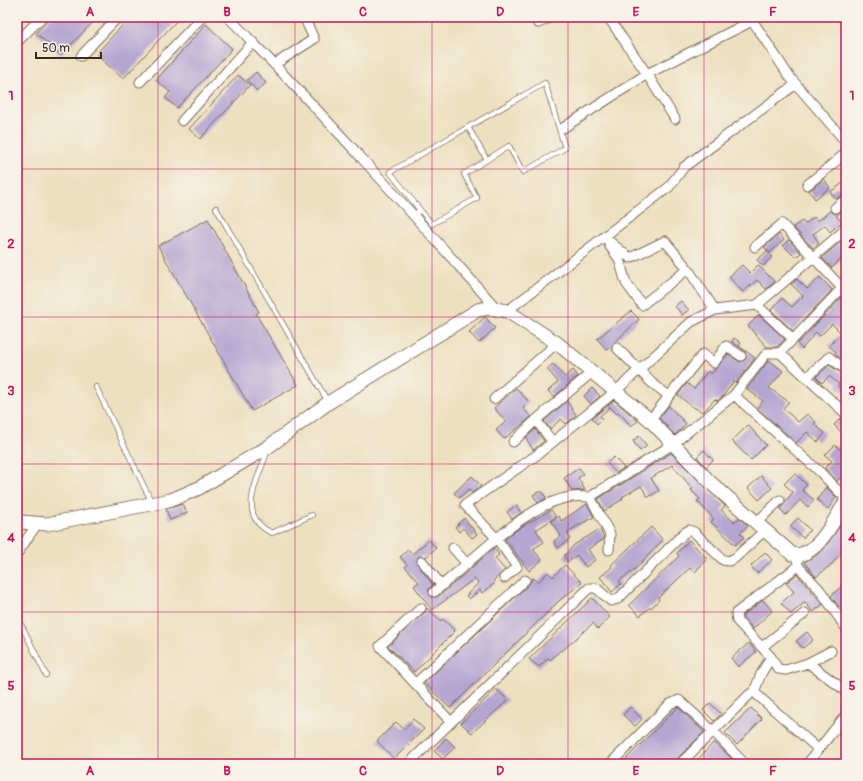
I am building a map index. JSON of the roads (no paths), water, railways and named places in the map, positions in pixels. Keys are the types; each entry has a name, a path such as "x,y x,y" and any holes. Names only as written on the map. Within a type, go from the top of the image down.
{"main road":[{"path":"17,520 20,522 47,524 152,502 171,500 199,488 268,446 328,403 478,310 489,308 502,310 557,343 590,373 616,391 650,420 711,483 798,561 812,550 846,500"}],"street":[{"path":"17,42 42,17"},
{"path":"81,56 118,17"},
{"path":"140,82 202,17"},
{"path":"228,17 275,64 417,213 502,310 604,237 670,187 684,167 796,84"},
{"path":"275,64 314,39 304,17"},
{"path":"536,17 538,23 552,17"},
{"path":"608,17 647,74 675,119"},
{"path":"563,128 647,74 751,19 796,84 846,142"},
{"path":"182,121 253,42"},
{"path":"807,185 846,153"},
{"path":"835,208 846,199"},
{"path":"754,247 782,224 812,257 844,286 780,353"},
{"path":"504,578 517,567 497,539 465,505 538,454 552,441 616,391 692,322 715,310 757,305 846,229"},
{"path":"604,237 630,258 665,241 688,269 715,310"},
{"path":"604,237 619,259 626,283 642,305 688,269"},
{"path":"757,305 793,339"},
{"path":"494,398 557,343"},
{"path":"650,420 703,354 714,363 726,346 741,356"},
{"path":"617,348 660,391 669,396"},
{"path":"434,592 497,539 536,509 570,497 590,497 673,444 734,395 767,353 780,353 846,414"},
{"path":"807,377 829,357 844,365"},
{"path":"513,442 590,373"},
{"path":"734,395 820,472 846,500"},
{"path":"536,420 552,441"},
{"path":"590,497 610,534 609,550"},
{"path":"408,764 589,588 596,588 611,601 618,599 684,533 689,530 694,532 723,560 729,561 735,558 780,500"},
{"path":"17,554 37,524"},
{"path":"453,548 467,564"},
{"path":"422,561 442,586"},
{"path":"831,652 808,663 782,671 778,669 771,657 737,621 736,613 798,561 846,628"},
{"path":"415,684 525,580"},
{"path":"421,608 380,646 451,722"},
{"path":"762,647 805,613"},
{"path":"680,764 750,694 754,692 761,674 771,657"},
{"path":"808,663 846,691"},
{"path":"754,692 818,750"},
{"path":"610,764 674,701 679,700 713,731 745,764"},
{"path":"807,764 846,715"}],"lane":[{"path":"545,83 565,148 523,172 509,146 464,174 477,198 432,224 417,213 390,172 545,83"},
{"path":"468,127 487,160"},
{"path":"216,208 328,403"},
{"path":"96,387 152,502"},
{"path":"268,446 253,490 250,507 254,517 265,530 272,533 312,515"},
{"path":"17,616 46,675"}]}
